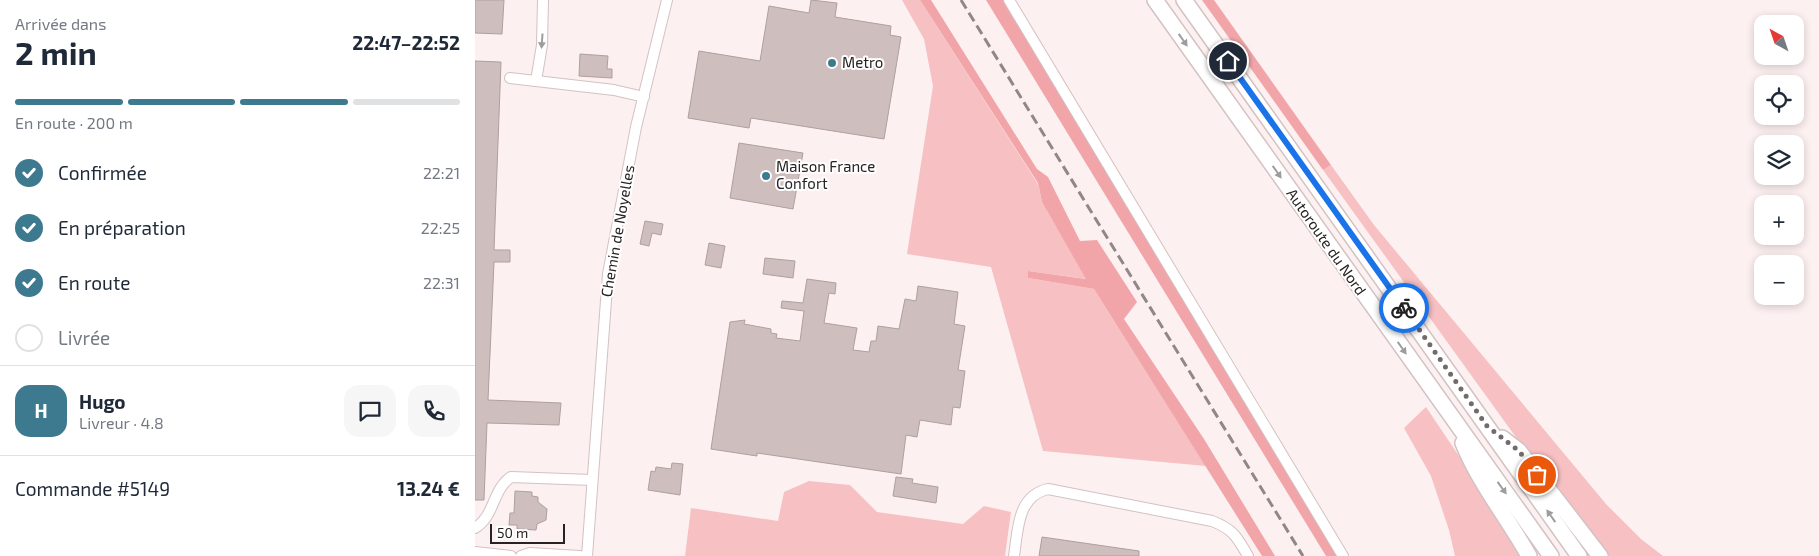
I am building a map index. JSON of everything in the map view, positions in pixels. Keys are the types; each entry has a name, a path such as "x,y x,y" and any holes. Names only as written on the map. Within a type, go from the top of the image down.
{"highway":[{"name":"Autoroute du Nord","path":"1155,0 1551,556"},
{"name":"Autoroute du Nord","path":"1184,0 1579,556"},
{"path":"1453,420 1471,462 1508,518 1529,556"},
{"path":"1487,426 1519,451 1600,556"}],"street":[{"path":"536,81 542,44 543,0"},
{"name":"Chemin de Noyelles","path":"587,556 607,274 644,97 667,0"},
{"path":"1009,0 1343,556"},
{"path":"510,78 614,90 644,97"},
{"path":"475,528 488,515 502,483 511,477 592,480"},
{"path":"1014,556 1020,514 1026,503 1038,491 1048,489 1212,521 1227,527 1238,538 1248,556"},
{"path":"475,552 511,556"},
{"path":"521,556 530,552 579,556"}],"shaded area":[{"path":"902,0 920,0 1038,184 1042,202 1087,279 1028,271 1028,278 1094,289 1206,466 1043,451 991,267 907,254 933,86 924,39"},
{"path":"920,0 931,0 1037,169 1048,177 1080,241 1097,240 1137,302 1124,319 1204,439 1275,556 1262,556 1094,289 1028,278 1028,271 1086,279 1042,202 1038,183"},
{"path":"986,0 1008,0 1343,556 1326,556"},
{"path":"1202,0 1214,0 1331,165 1323,170"},
{"path":"1331,165 1374,225 1606,504 1641,539 1663,556 1608,556 1523,447 1323,170"},
{"path":"1426,407 1525,556 1455,556 1449,530 1431,476 1404,428"},
{"path":"809,481 850,485 877,512 963,524 984,506 1011,512 1005,556 685,556 691,508 778,521 784,492"}],"building":[{"path":"475,0 504,0 502,34 475,33"},
{"name":"Metro","path":"811,0 837,3 835,17 891,26 890,35 901,37 884,139 751,118 749,128 688,118 699,51 760,61 769,6 809,13"},
{"path":"580,54 608,56 607,69 612,69 612,78 579,76"},
{"path":"475,61 501,62 494,250 510,250 510,262 494,262 488,400 561,403 559,425 487,423 484,500 475,500"},
{"name":"Maison France Confort","path":"739,143 803,153 793,209 730,198"},
{"path":"645,221 663,224 661,235 652,233 649,246 640,244"},
{"path":"709,243 725,246 721,268 705,265"},
{"path":"765,258 795,261 793,278 763,274"},
{"path":"807,279 836,283 835,294 829,293 824,323 857,328 853,350 869,352 871,341 876,341 878,326 899,329 905,299 916,301 918,286 958,292 954,324 965,326 958,370 965,371 960,408 953,407 951,425 920,420 917,437 906,435 901,474 757,453 757,456 711,449 730,322 745,320 744,324 771,329 771,333 777,334 776,338 800,341 804,311 781,308 782,301 803,303"},
{"path":"672,463 683,464 680,495 648,490 651,471 655,472 656,467 671,469"},
{"path":"896,477 913,479 912,483 938,487 936,503 893,496"},
{"path":"515,491 532,492 532,496 538,497 538,502 547,509 546,520 537,524 536,530 517,529 517,525 509,525 510,513 514,513"},
{"path":"1042,537 1139,551 1139,556 1039,556"}],"railway":[{"path":"961,0 1303,556"}],"way so far":[{"path":"1404,308 1487,426 1519,451 1537,475"}],"place":[{"name":"Metro","path":"832,63"},
{"name":"Maison France Confort","path":"766,176"}],"route":[{"path":"1228,61 1404,308"}]}
